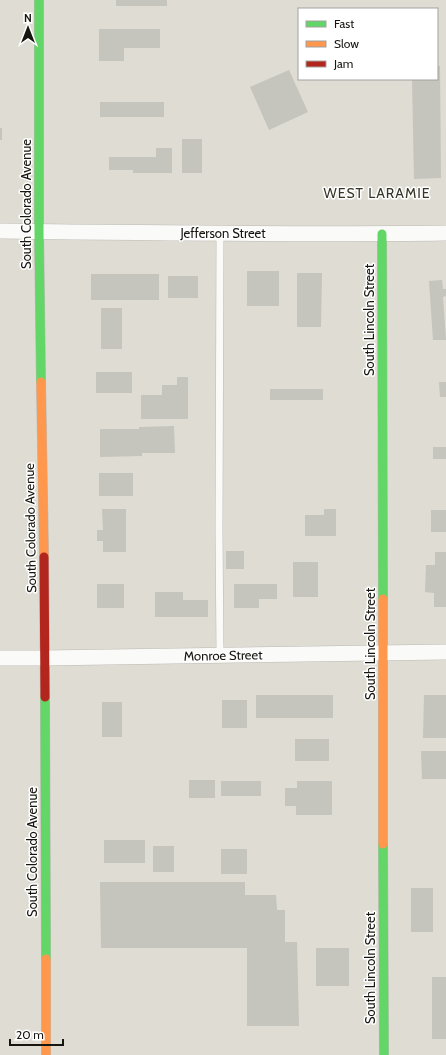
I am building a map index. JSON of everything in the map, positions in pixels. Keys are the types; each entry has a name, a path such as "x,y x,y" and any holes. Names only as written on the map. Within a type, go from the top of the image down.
{"street":[{"name":"South Colorado Avenue","path":"39,0 39,232 45,658 46,1055"},
{"name":"Jefferson Street","path":"0,231 382,234 446,233"},
{"name":"South Lincoln Street","path":"382,234 384,1055"},
{"name":"Monroe Street","path":"0,658 446,652"}],"lane":[{"path":"220,233 220,655"}],"building":[{"path":"116,0 167,0 167,6 116,6"},
{"path":"99,29 160,29 160,48 124,48 124,61 99,61"},
{"path":"438,66 440,66 441,178 414,179 412,80 438,80"},
{"path":"289,70 308,112 269,130 250,87"},
{"path":"100,102 164,102 164,117 100,117"},
{"path":"0,128 2,128 2,140 0,140"},
{"path":"182,139 202,139 202,173 182,173"},
{"path":"156,148 172,148 172,173 133,173 133,170 109,170 109,157 156,157"},
{"path":"247,271 279,271 279,306 247,306"},
{"path":"297,273 322,273 321,327 297,327"},
{"path":"91,274 159,274 159,300 91,300"},
{"path":"168,276 198,276 198,298 168,298"},
{"path":"442,280 443,289 446,289 446,296 443,297 446,340 433,340 429,281"},
{"path":"101,308 122,308 122,349 101,349"},
{"path":"96,372 132,372 132,393 96,393"},
{"path":"177,377 188,377 188,419 141,419 141,395 162,395 162,385 177,385"},
{"path":"439,382 446,382 446,397 440,397"},
{"path":"270,389 323,389 323,400 270,400"},
{"path":"174,426 175,453 142,453 142,456 100,457 100,429 139,429 139,427"},
{"path":"433,447 446,447 446,459 433,459"},
{"path":"99,473 133,473 133,496 99,496"},
{"path":"102,509 126,509 126,552 103,552 103,541 97,541 97,530 103,530"},
{"path":"324,509 336,509 336,536 305,536 305,515 324,515"},
{"path":"431,510 446,510 446,532 431,532"},
{"path":"226,551 244,551 244,569 226,569"},
{"path":"435,552 446,552 446,607 434,607 434,593 425,592 426,565 435,565"},
{"path":"293,562 318,562 318,597 293,597"},
{"path":"97,584 124,584 124,608 97,608"},
{"path":"234,584 277,584 277,599 259,599 259,608 234,608"},
{"path":"155,592 183,592 183,600 208,600 208,617 155,617"},
{"path":"256,695 333,695 333,718 256,718"},
{"path":"424,695 446,695 446,738 423,738"},
{"path":"222,700 247,700 247,728 222,728"},
{"path":"102,702 122,702 122,737 102,737"},
{"path":"295,739 329,739 329,761 295,761"},
{"path":"421,751 446,751 446,779 422,779"},
{"path":"189,780 215,780 215,798 189,798"},
{"path":"221,781 261,781 261,796 221,796"},
{"path":"297,781 332,781 332,815 296,815 296,806 285,806 285,788 297,788"},
{"path":"104,840 145,840 145,863 104,863"},
{"path":"153,846 174,846 174,872 153,872"},
{"path":"221,849 247,849 247,874 221,874"},
{"path":"100,882 245,882 245,895 276,895 277,910 285,910 285,942 297,942 299,1026 247,1026 247,948 101,948"},
{"path":"411,888 433,888 433,932 411,932"},
{"path":"316,948 349,948 349,986 316,986"},
{"path":"432,977 446,977 446,1039 432,1039"}],"traffic: fast":[{"path":"39,0 39,232 41,382"},
{"path":"382,234 383,599"},
{"path":"45,697 46,959"},
{"path":"383,844 384,1055"}],"traffic: slow":[{"path":"41,382 44,557"},
{"path":"383,599 383,844"},
{"path":"46,959 46,1055"}],"traffic: jam":[{"path":"44,557 45,697"}],"district":[{"name":"WEST LARAMIE","path":"377,193"}]}
